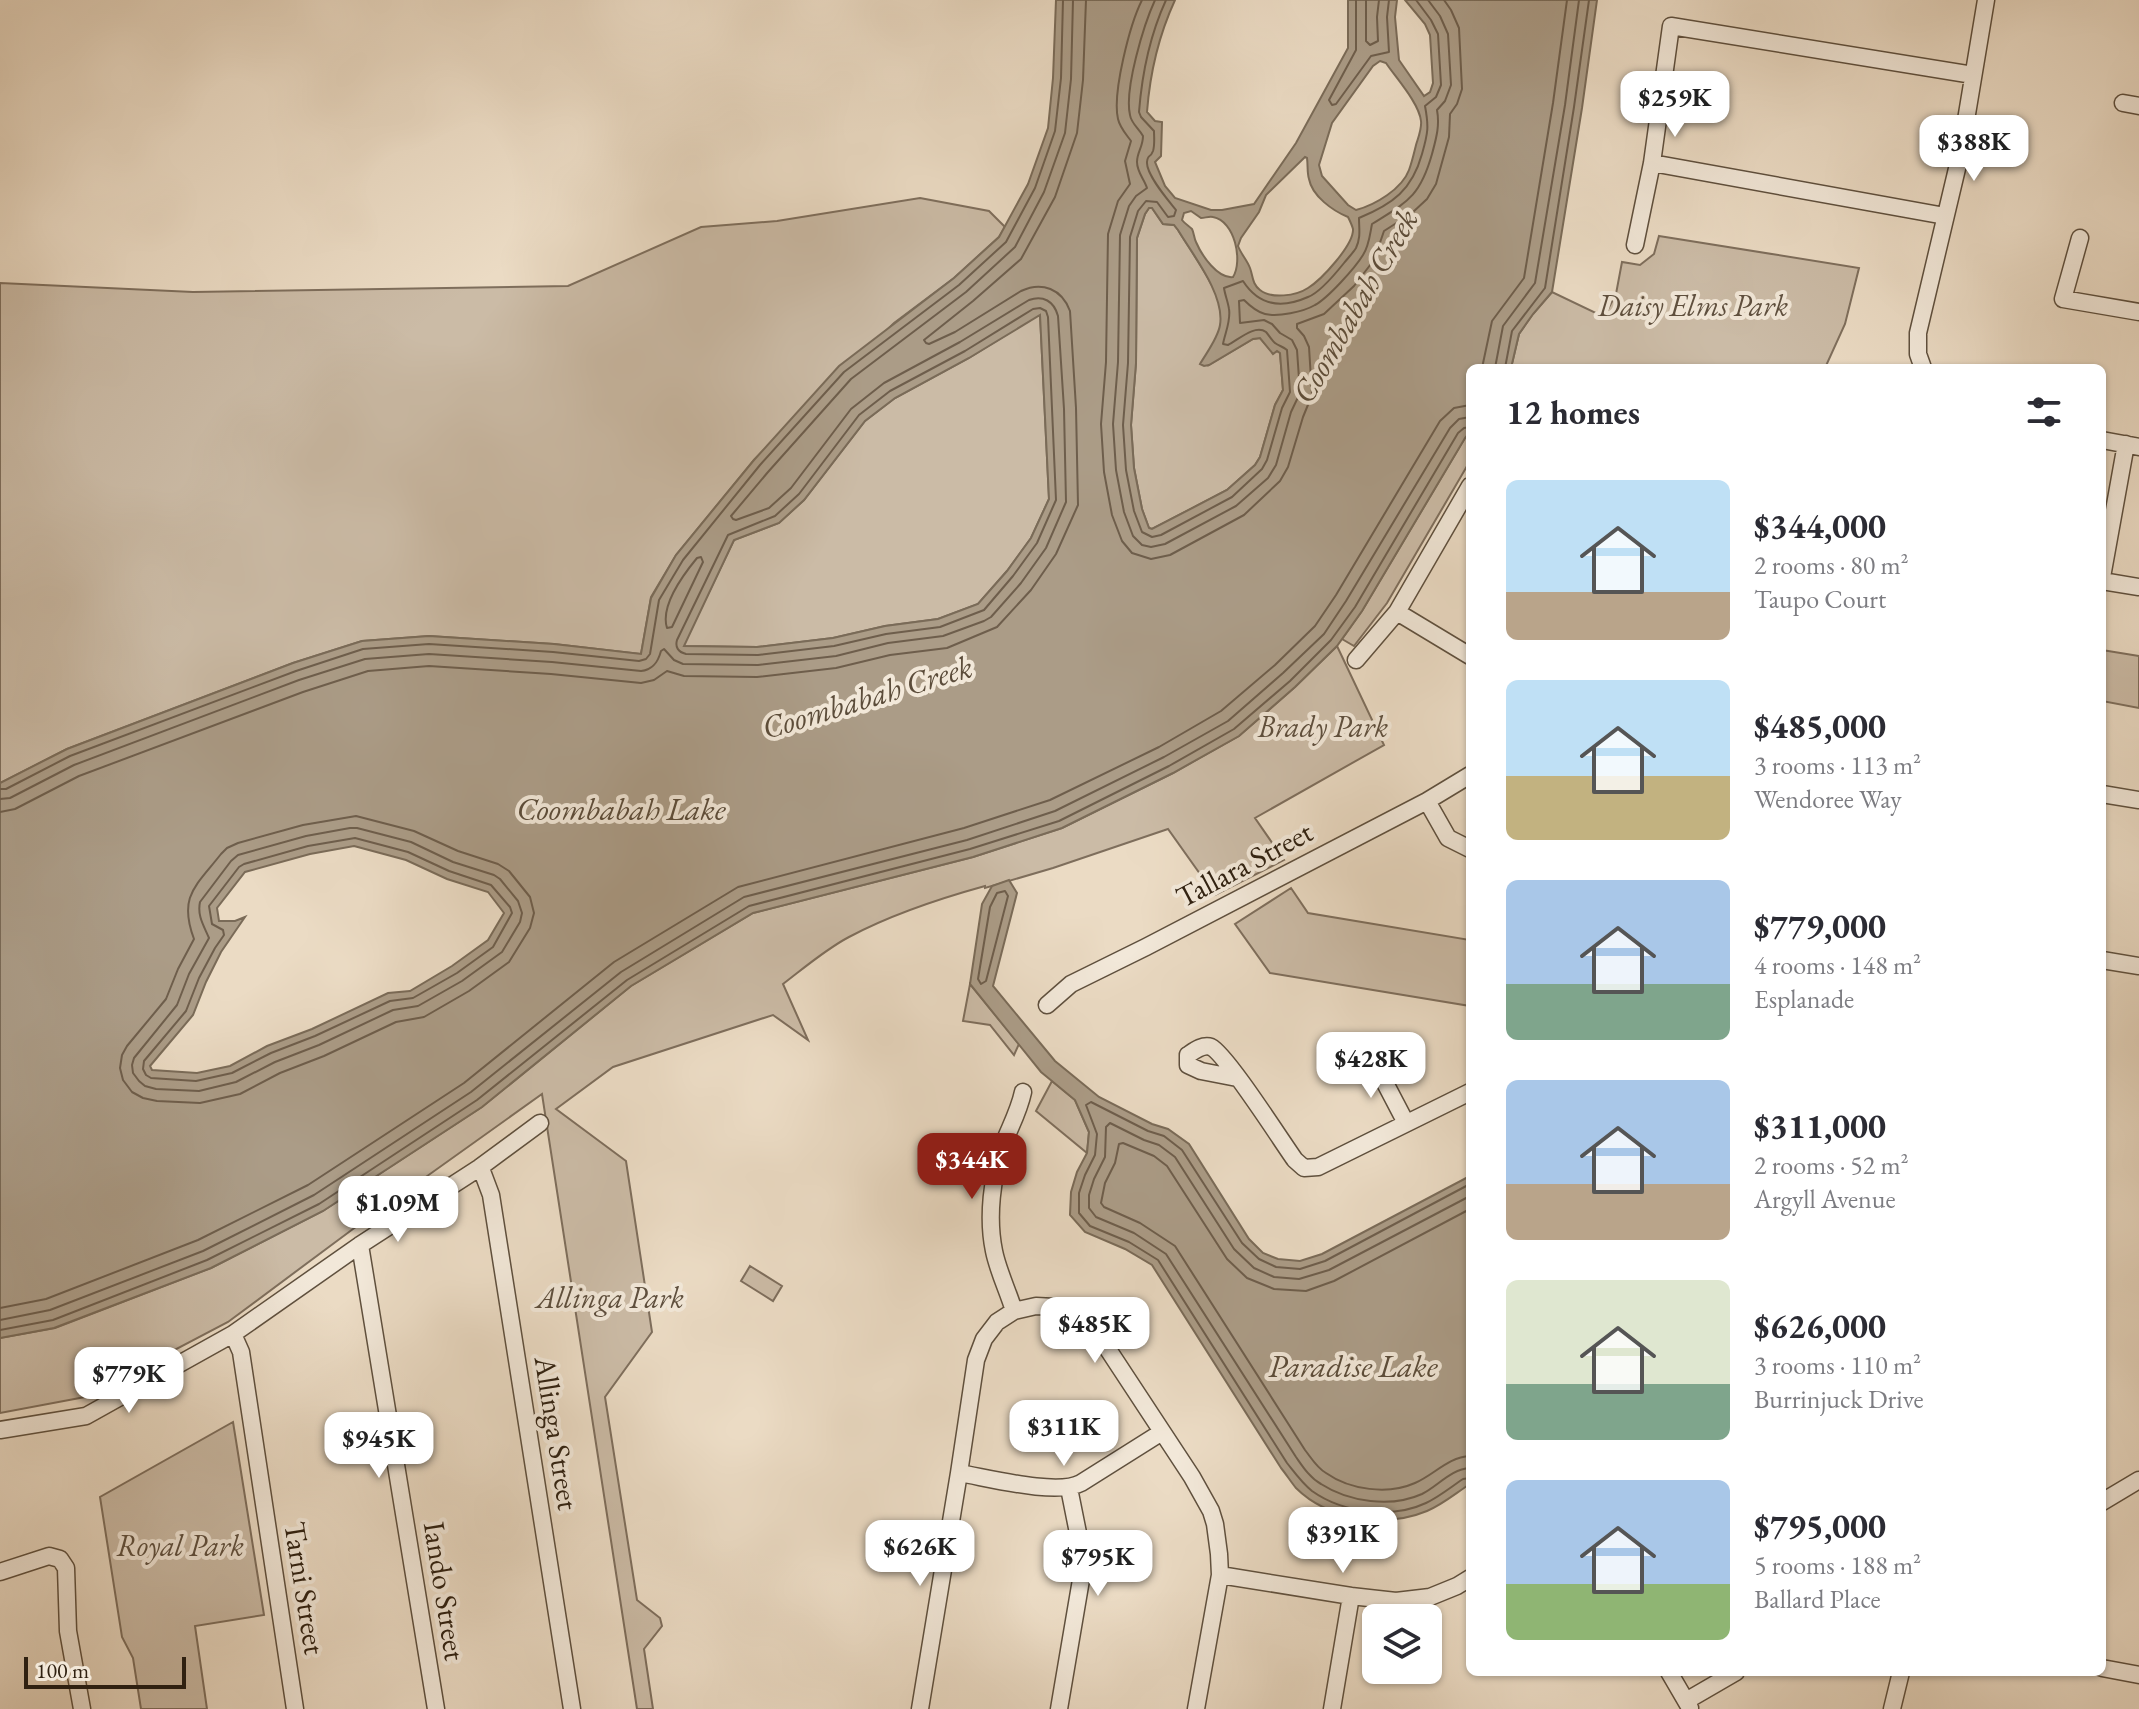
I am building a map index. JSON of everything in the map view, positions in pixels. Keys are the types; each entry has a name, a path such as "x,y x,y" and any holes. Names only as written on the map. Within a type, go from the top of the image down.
{"street":[{"path":"1922,364 1918,354 1918,333 1960,156 1986,0"},
{"path":"1635,245 1652,163 1671,26 1973,75"},
{"path":"1652,163 1945,216"},
{"path":"2080,238 2063,299 2139,312"},
{"path":"2106,441 2132,446 2106,561"},
{"path":"1356,660 1397,612 1466,493"},
{"path":"2106,580 2139,587"},
{"path":"1397,612 1466,654"},
{"name":"Tallara Street","path":"1047,1005 1071,984 1427,801 1466,777"},
{"path":"2106,795 2139,800"},
{"path":"1427,801 1448,838 1466,847"},
{"path":"2106,961 2139,966"},
{"path":"1372,1058 1406,1123"},
{"path":"1237,1078 1295,1160 1304,1168 1318,1167 1466,1094"},
{"path":"1014,1311 994,1251 990,1219 993,1185 1003,1146 1018,1113 1023,1092"},
{"path":"0,1430 86,1416 233,1334 360,1245 479,1168 540,1123"},
{"name":"Allinga Street","path":"479,1168 491,1195 572,1709"},
{"name":"Iando Street","path":"360,1245 436,1709"},
{"path":"920,1709 976,1360 984,1339 997,1322 1014,1311 1036,1306 1074,1312 1092,1325 1211,1511 1218,1539 1220,1575 1196,1709"},
{"name":"Tarni Street","path":"233,1334 241,1352 295,1709"},
{"path":"959,1473 1069,1488 1162,1432"},
{"path":"2106,1500 2139,1480"},
{"path":"1059,1709 1083,1568 1069,1488"},
{"path":"0,1572 49,1556 60,1559 66,1568 68,1631 82,1709"},
{"path":"1220,1575 1385,1601 1418,1599 1444,1592 1466,1580"},
{"path":"1332,1709 1351,1596"},
{"path":"2106,1669 2139,1675"},
{"path":"1671,1676 1688,1705 1730,1676"},
{"path":"1892,1709 1900,1676"}],"green space":[{"path":"920,198 989,211 1005,227 999,237 954,278 894,323 754,460 676,555 651,597 641,654 554,644 429,636 362,641 293,663 67,749 0,783 0,283 193,292 568,286 701,227 777,221"},
{"path":"1149,208 1163,224 1174,225 1178,230 1218,300 1221,323 1209,365 1260,338 1273,353 1280,353 1283,390 1255,465 1227,490 1152,529 1142,509 1134,468 1131,425 1136,363 1137,238"},
{"name":"Daisy Elms Park","path":"1659,236 1859,268 1845,324 1827,364 1512,364 1519,334 1552,292 1604,317 1616,294 1622,262 1640,265 1654,254"},
{"path":"1040,314 1049,499 1031,538 978,604 938,619 885,626 833,638 757,647 683,646 734,540 779,523 804,500 865,421 895,398 969,358"},
{"path":"1465,438 1466,468 1387,603 1354,646 1342,639 1362,611"},
{"path":"1337,646 1384,745 1255,818 1284,860 1215,895 1168,829 1053,868 933,902 849,937 783,984 808,1040 773,1015 613,1067 556,1109 626,1161 652,1332 605,1397 637,1600 660,1618 662,1626 644,1649 653,1709 637,1709 542,1094 228,1322 85,1397 0,1413 0,1338 55,1328 211,1268 323,1211 482,1107 631,986 753,913 973,857 1062,828 1173,773 1239,736"},
{"path":"2106,651 2139,656 2139,708 2106,702"},
{"path":"1291,888 1308,913 1466,939 1466,1005 1270,973 1235,924"},
{"path":"970,984 1019,1044 1014,1055 990,1025 963,1021"},
{"path":"1052,1081 1075,1100 1089,1132 1087,1153 1036,1111"},
{"path":"750,1266 782,1286 773,1301 741,1281"},
{"name":"Royal Park","path":"233,1422 264,1615 195,1626 207,1709 141,1709 133,1658 122,1637 100,1497"}],"water":[{"name":"Coombabah Lake","path":"1056,0 1175,0 1159,41 1148,97 1147,112 1155,121 1162,122 1161,156 1155,162 1165,186 1175,198 1211,210 1222,210 1254,204 1296,143 1348,48 1348,0 1397,0 1395,17 1399,60 1424,96 1430,92 1433,83 1430,35 1405,0 1597,0 1552,292 1519,334 1512,364 1466,364 1466,437 1362,611 1337,646 1239,736 1062,828 973,857 753,913 631,986 482,1107 323,1211 211,1268 54,1328 0,1338 0,783 67,749 293,663 362,641 429,636 554,644 641,654 651,598 676,555 754,460 839,366 954,278 999,237 1028,184 1048,128","holes":["1380,61 1386,63 1416,106 1421,127 1409,170 1400,184 1379,200 1356,210 1322,176 1319,165 1332,123 1373,66","1305,157 1314,191 1330,207 1348,217 1353,229 1348,244 1336,262 1303,291 1290,295 1270,295 1260,290 1238,246 1266,195","1149,208 1163,224 1174,225 1192,251 1218,301 1219,330 1200,364 1209,365 1260,338 1273,354 1277,351 1280,353 1283,390 1255,465 1227,490 1152,529 1142,509 1134,468 1131,425 1136,363 1137,238","1191,211 1201,218 1212,217 1227,226 1237,252 1233,277 1222,274 1206,260 1192,229 1182,220 1184,213","1040,315 1049,499 1031,538 978,604 938,619 885,626 833,638 757,647 684,646 734,540 779,523 804,500 865,421 895,398","354,846 406,860 447,879 488,892 504,913 488,940 410,991 388,993 312,1029 267,1046 230,1066 197,1073 152,1070 150,1066 193,1015 221,952 245,917 235,921 219,921 217,908 245,872 310,854"]},
{"name":"Paradise Lake","path":"1009,880 1017,893 993,986 1055,1061 1099,1097 1168,1129 1189,1144 1249,1239 1263,1253 1278,1259 1300,1261 1322,1254 1466,1178 1466,1487 1433,1508 1394,1519 1376,1520 1341,1514 1309,1499 1281,1468 1152,1265 1125,1249 1085,1232 1070,1215 1071,1192 1087,1153 1089,1132 1075,1100 1041,1072 970,984 982,904 992,886"}],"water label":[{"name":"Coombabah Creek","path":"1355,306"},
{"name":"Coombabah Creek","path":"867,697"}],"park label":[{"name":"Brady Park","path":"1323,726"},
{"name":"Allinga Park","path":"610,1297"}]}
